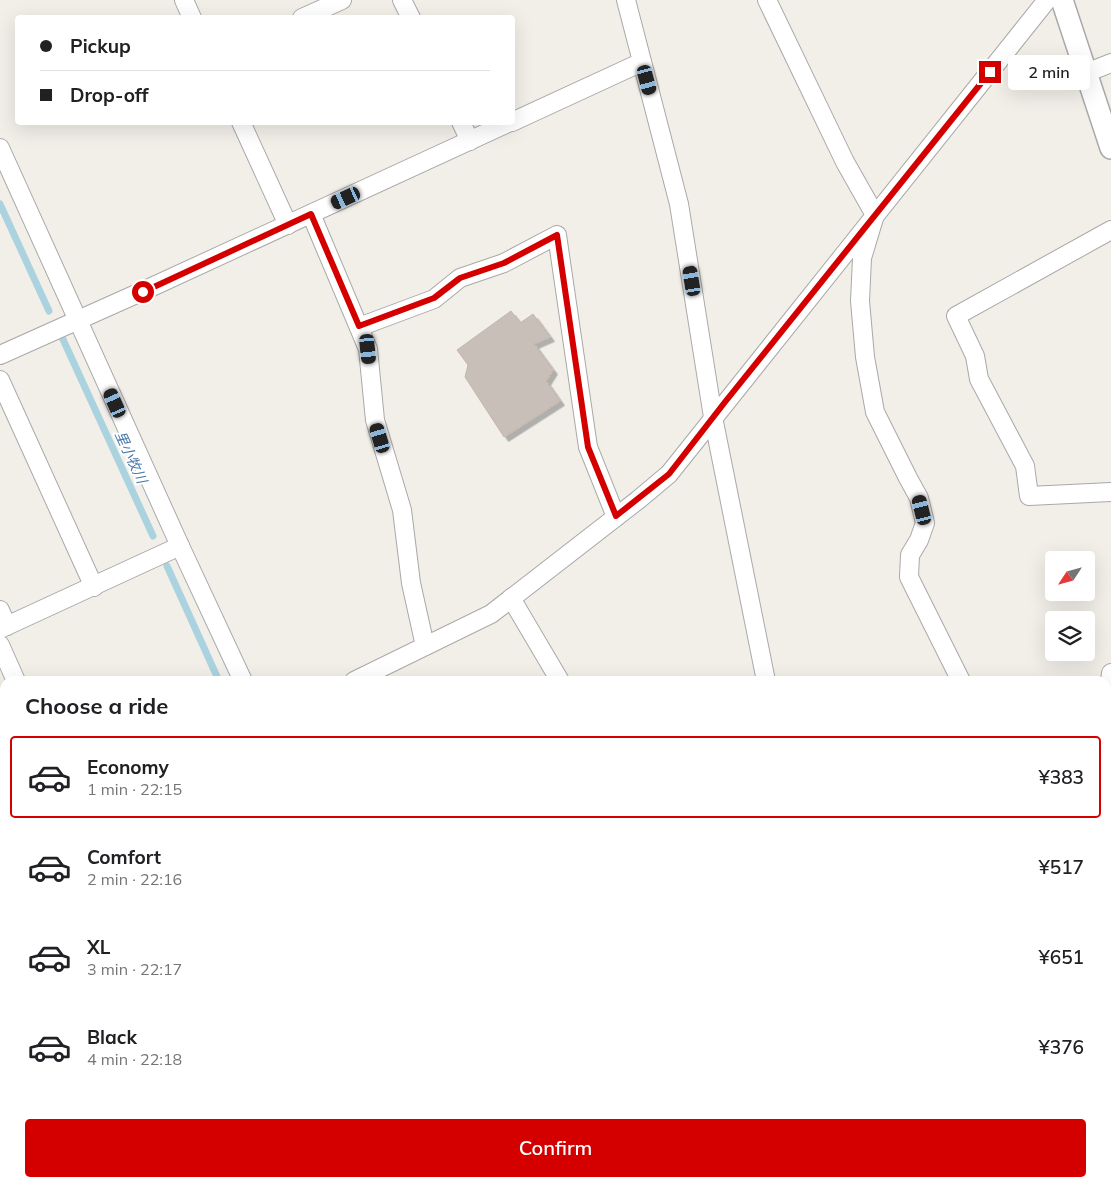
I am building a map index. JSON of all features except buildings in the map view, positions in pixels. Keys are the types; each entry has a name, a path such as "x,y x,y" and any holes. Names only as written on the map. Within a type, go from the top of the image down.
{"street":[{"path":"184,0 191,15"},
{"path":"309,15 342,0"},
{"path":"402,0 410,15"},
{"path":"626,0 679,204 713,417 765,676"},
{"path":"767,0 845,162 875,215 862,258 860,300 865,357 875,412 919,498 926,523 910,555 909,577 958,676"},
{"path":"364,676 490,614 669,474 1047,0"},
{"path":"1062,0 1111,148"},
{"path":"515,121 642,62"},
{"path":"1086,73 1111,62"},
{"path":"242,125 288,225"},
{"path":"462,125 470,141"},
{"path":"0,355 505,125"},
{"path":"0,148 241,676"},
{"path":"311,214 368,349 375,420 402,510 411,583 425,646"},
{"path":"1111,230 956,316 974,356 979,379 1025,466 1029,496 1111,492"},
{"path":"359,326 434,298 460,278 504,263 557,235 588,447 616,516"},
{"path":"0,380 94,587"},
{"path":"2,622 94,587 180,546"},
{"path":"511,598 557,676"},
{"path":"0,645 14,676"}],"waterway":[{"name":"里小牧川","path":"0,204 49,311"},
{"name":"里小牧川","path":"61,335 153,536"},
{"name":"里小牧川","path":"167,566 217,676"}],"route":[{"path":"143,292 311,214 359,326 434,298 460,278 504,263 557,235 588,447 616,516 669,474 990,72"}]}
